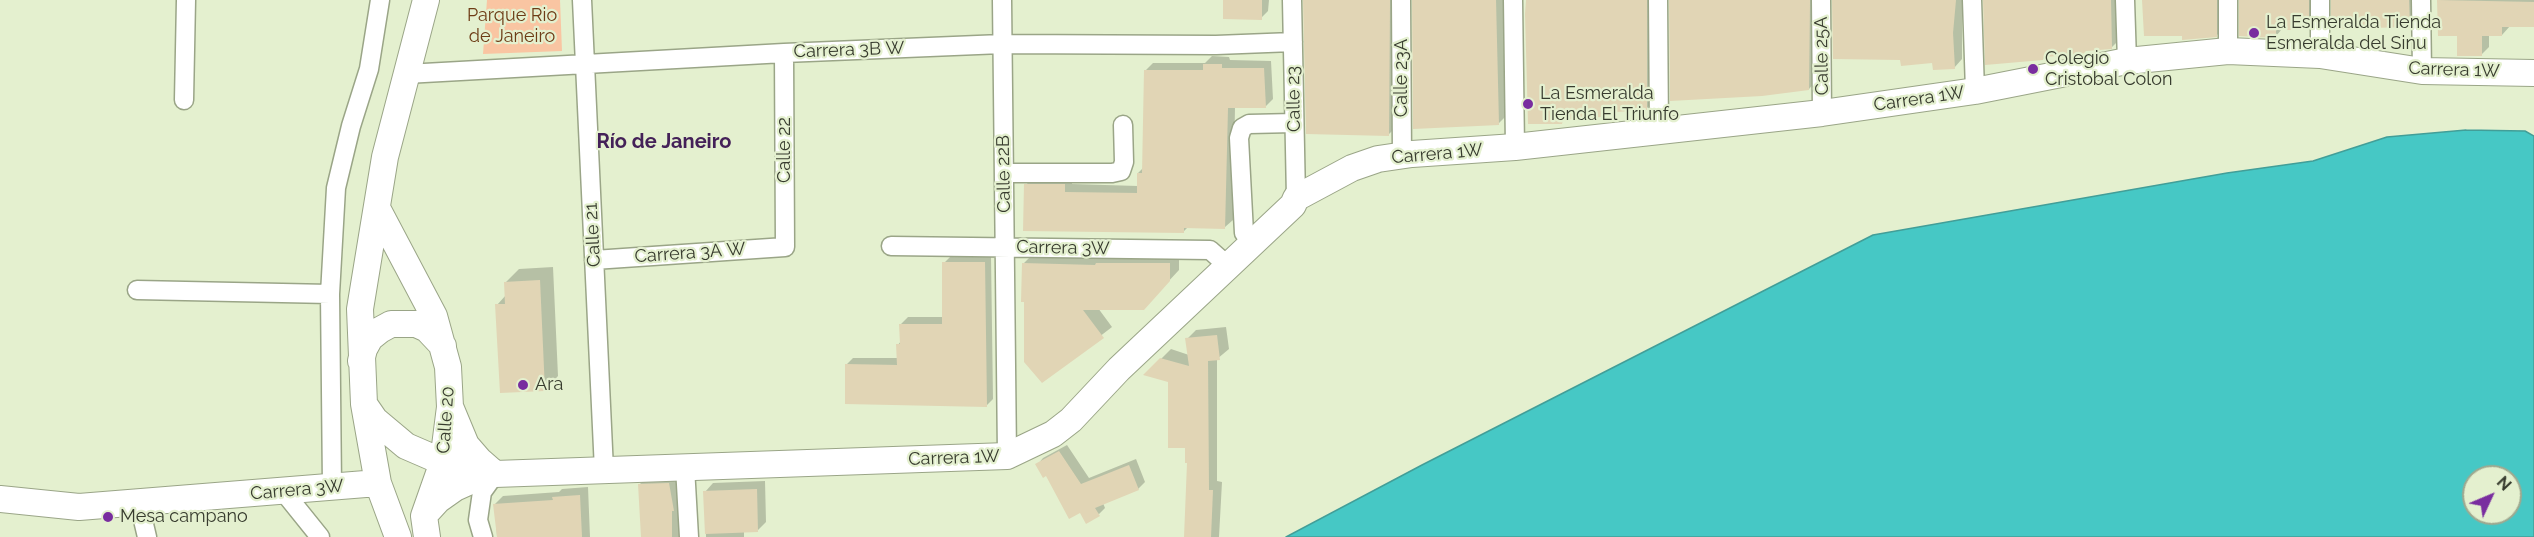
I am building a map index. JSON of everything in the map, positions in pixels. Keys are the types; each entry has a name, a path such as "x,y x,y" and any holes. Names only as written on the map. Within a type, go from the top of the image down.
{"street":[{"path":"184,100 186,0"},
{"path":"332,487 330,294 336,188 351,126 369,69 380,0"},
{"path":"398,537 378,483 364,404 360,309 385,157 426,0"},
{"name":"Calle 21","path":"582,0 604,470"},
{"name":"Calle 22B","path":"1002,0 1007,456"},
{"name":"Calle 23","path":"1292,0 1296,198"},
{"name":"Calle 23A","path":"1401,0 1402,155"},
{"path":"1513,0 1515,147"},
{"path":"1658,0 1659,131"},
{"name":"Calle 25A","path":"1821,0 1822,113"},
{"path":"1972,0 1975,91"},
{"path":"2126,0 2127,61"},
{"path":"2228,0 2228,51"},
{"path":"2320,0 2320,55"},
{"path":"2421,0 2422,71"},
{"name":"Carrera 3B W","path":"406,74 784,52 1002,44 1215,45 1293,42"},
{"name":"Carrera 1W","path":"364,404 389,435 424,456 495,474 1007,456 1053,434 1071,420 1119,369 1293,205 1296,198 1352,168 1378,159 1402,155 1515,147 1822,113 1975,91 2127,61 2228,51 2320,55 2422,71 2534,73"},
{"name":"Calle 22","path":"784,52 785,247"},
{"path":"1252,243 1244,233 1239,138 1242,128 1249,124 1294,123"},
{"path":"1004,173 1121,171 1124,162 1123,125"},
{"name":"Calle 20","path":"376,208 434,316 448,367 450,407 443,462 426,526"},
{"name":"Carrera 3W","path":"891,246 1210,250 1228,266"},
{"name":"Carrera 3A W","path":"594,260 785,247"},
{"path":"137,290 330,294"},
{"path":"361,361 370,338 380,330 397,323 416,324 427,329 444,348"},
{"path":"450,407 466,445 495,474"},
{"path":"685,467 689,537"},
{"path":"426,526 438,500 474,479 495,474"},
{"path":"483,537 478,520 482,492 495,474"},
{"name":"Carrera 3W","path":"0,499 79,507 378,483"},
{"path":"283,491 320,537"},
{"path":"139,503 147,537"}],"green space":[{"name":"Parque Rio de Janeiro","path":"487,0 560,0 562,51 483,54"}],"water":[{"path":"2466,130 2525,131 2534,136 2534,537 1286,537 1422,465 1873,235 2227,173 2313,161 2387,137"}],"building":[{"path":"1223,0 1262,0 1262,20 1223,19"},
{"path":"1303,0 1390,0 1389,136 1306,134"},
{"path":"1412,0 1496,0 1499,125 1413,129"},
{"path":"1526,0 1647,0 1647,110 1601,113 1601,117 1563,120 1562,124 1528,124"},
{"path":"1669,0 1810,0 1809,90 1762,96 1670,101"},
{"path":"1832,0 1956,0 1953,33 1955,69 1933,70 1932,63 1901,66 1900,60 1833,59"},
{"path":"1983,0 2111,0 2112,49 2044,57 2043,60 1985,65"},
{"path":"2142,0 2217,0 2217,37 2182,40 2182,36 2144,36"},
{"path":"2239,0 2309,0 2309,30 2276,30 2276,38 2239,36"},
{"path":"2331,0 2409,0 2410,27 2331,29"},
{"path":"2437,0 2534,2 2534,27 2502,27 2502,36 2482,36 2482,56 2457,56 2457,36 2438,36"},
{"path":"1203,64 1222,64 1222,68 1264,68 1266,108 1228,108 1225,229 1184,228 1184,233 1023,231 1024,184 1065,184 1065,192 1137,193 1137,173 1142,173 1144,70 1203,70"},
{"path":"942,262 985,262 987,407 845,404 845,364 897,365 896,344 900,344 899,324 942,324"},
{"path":"1022,263 1095,265 1096,263 1170,263 1170,281 1144,310 1083,310 1104,338 1042,383 1024,362"},
{"path":"540,280 545,391 500,393 495,304 505,304 504,282"},
{"path":"1217,335 1220,360 1208,361 1209,490 1213,490 1211,537 1184,537 1187,463 1185,463 1185,448 1168,448 1168,382 1143,375 1160,358 1189,366 1185,338"},
{"path":"1059,451 1081,484 1129,465 1139,490 1095,508 1100,516 1086,524 1080,513 1069,519 1046,476 1043,478 1035,464"},
{"path":"669,483 674,511 672,511 672,537 641,537 638,484"},
{"path":"757,489 758,532 705,534 703,491"},
{"path":"580,495 582,537 497,537 493,504 553,500 552,497"}],"place":[{"name":"La Esmeralda Tienda Esmeralda del Sinu","path":"2254,33"},
{"name":"Colegio Cristobal Colon","path":"2033,69"},
{"name":"La Esmeralda Tienda El Triunfo","path":"1528,104"},
{"name":"Ara","path":"523,385"},
{"name":"Mesa campano","path":"108,517"}],"district":[{"name":"Río de Janeiro","path":"664,142"}]}
